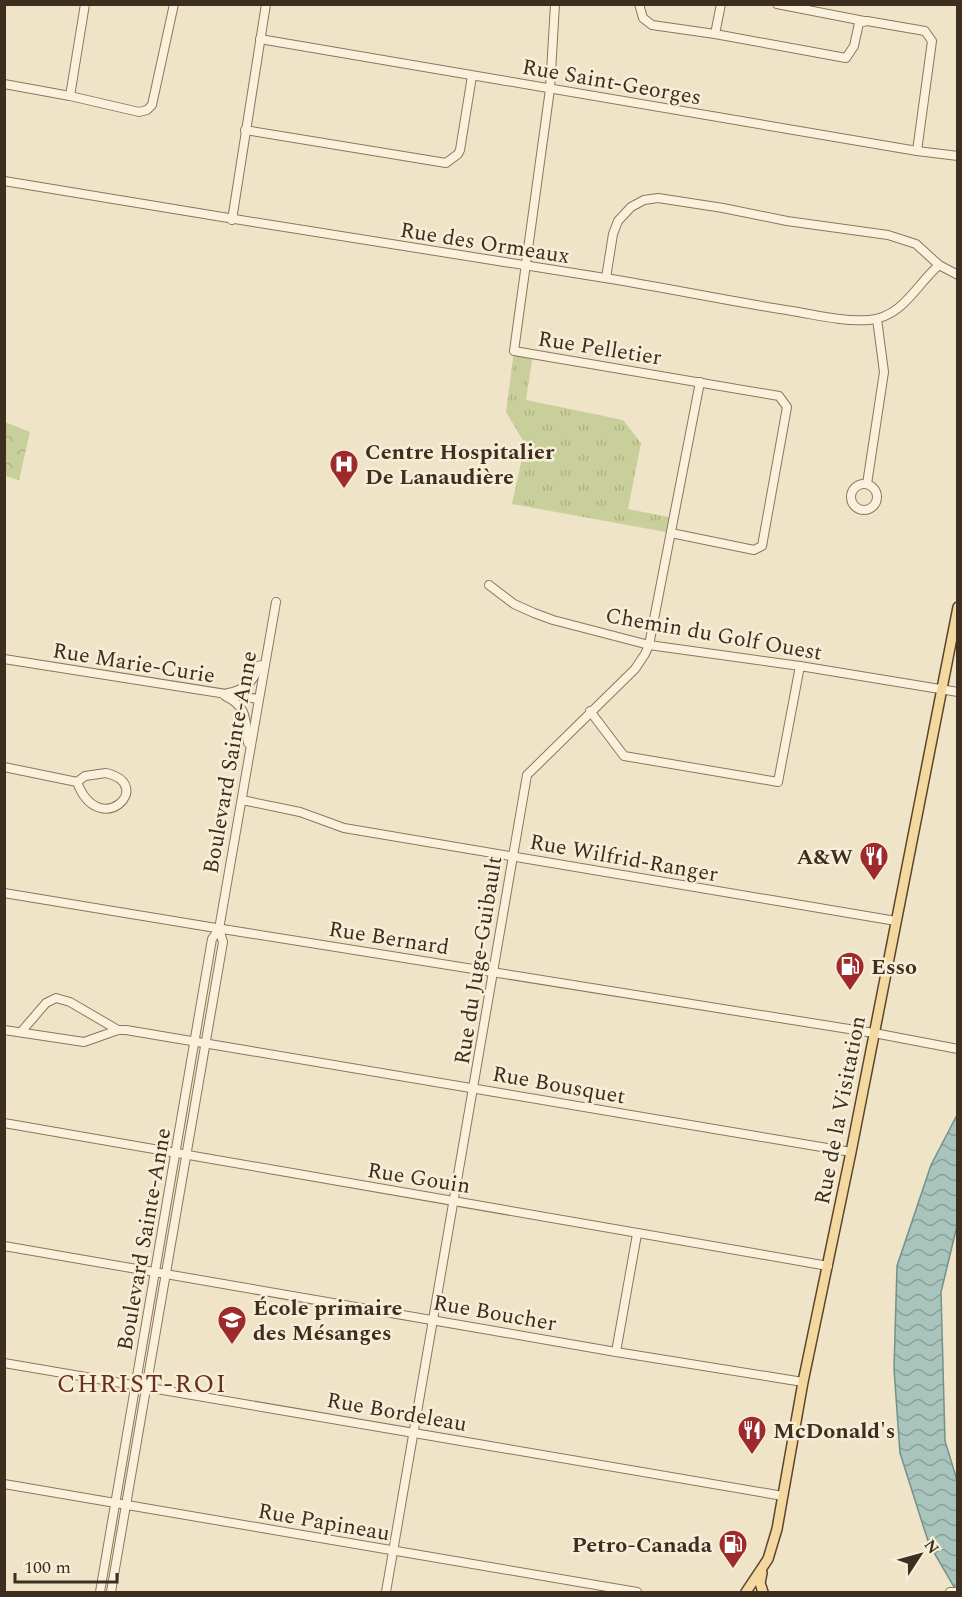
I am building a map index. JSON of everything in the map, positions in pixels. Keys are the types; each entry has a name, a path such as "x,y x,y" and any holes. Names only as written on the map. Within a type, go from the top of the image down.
{"main road":[{"name":"Rue de la Visitation","path":"764,1568 773,1545 783,1496 803,1382 851,1152 957,608"},
{"path":"746,1593 764,1568"},
{"path":"763,1593 760,1583 764,1568"}],"street":[{"path":"70,96 85,4"},
{"path":"4,84 139,112 147,110 152,105 174,4"},
{"path":"232,220 266,4"},
{"name":"Rue Pelletier","path":"555,4 550,89 514,351 779,396 787,407 762,546 754,550 671,534"},
{"path":"639,4 643,18 652,25 846,58 854,46 859,23 867,21"},
{"path":"715,34 721,4"},
{"path":"777,4 925,32 932,41 917,152"},
{"name":"Rue Saint-Georges","path":"260,39 917,152 957,156"},
{"path":"245,130 446,163 460,150 472,76"},
{"name":"Rue des Ormeaux","path":"4,181 232,220 606,278 738,303 849,320 889,316 901,308 925,277 939,265"},
{"path":"606,278 613,234 618,221 631,207 644,200 658,198 798,223 888,235 916,244 939,265 957,275"},
{"path":"867,484 884,372 877,318"},
{"name":"Rue du Juge-Guibault","path":"386,1593 527,776 590,711 635,669 649,645 700,382"},
{"name":"Chemin du Golf Ouest","path":"489,585 514,604 534,613 649,645 801,666 957,692"},
{"name":"Boulevard Sainte-Anne","path":"100,1593 212,939 219,929 276,602"},
{"name":"Rue Marie-Curie","path":"4,659 258,699"},
{"path":"223,694 244,687 256,676 258,666 264,664"},
{"path":"590,711 624,756 778,782 801,666"},
{"path":"212,692 235,701 244,711 248,724 250,752"},
{"path":"4,767 77,782 86,776 95,774 114,775 123,783 126,792 124,801 118,807 112,808 102,808 92,804 82,795 77,782"},
{"name":"Rue Wilfrid-Ranger","path":"242,800 300,812 344,828 896,921"},
{"name":"Rue Bernard","path":"4,893 874,1033 957,1049"},
{"name":"Boulevard Sainte-Anne","path":"111,1593 223,942 219,929"},
{"name":"Rue Bousquet","path":"21,1032 46,1003 56,998 70,1002 118,1030"},
{"name":"Rue Bousquet","path":"4,1030 84,1042 118,1030 126,1030 851,1152"},
{"name":"Rue Gouin","path":"4,1123 828,1266"},
{"path":"616,1352 637,1234"},
{"name":"Rue Boucher","path":"4,1246 616,1352 803,1382"},
{"name":"Rue Bordeleau","path":"4,1363 783,1496"},
{"name":"Rue Papineau","path":"4,1484 637,1593"},
{"path":"950,1593 957,1592"}],"green space":[{"path":"514,351 533,354 526,400 623,420 641,443 628,509 674,518 671,533 512,504 525,444 506,412"},
{"path":"5,422 30,432 19,480 5,476"}],"water":[{"path":"957,1115 957,1226 941,1292 945,1441 957,1480 957,1592 929,1544 900,1453 894,1369 897,1266 931,1165"}],"place":[{"name":"Centre Hospitalier De Lanaudière","path":"344,490"},
{"name":"A&W","path":"874,882"},
{"name":"Esso","path":"850,992"},
{"name":"École primaire des Mésanges","path":"232,1346"},
{"name":"McDonald's","path":"752,1456"},
{"name":"Petro-Canada","path":"733,1570"}],"district":[{"name":"CHRIST-ROI","path":"142,1383"}]}
